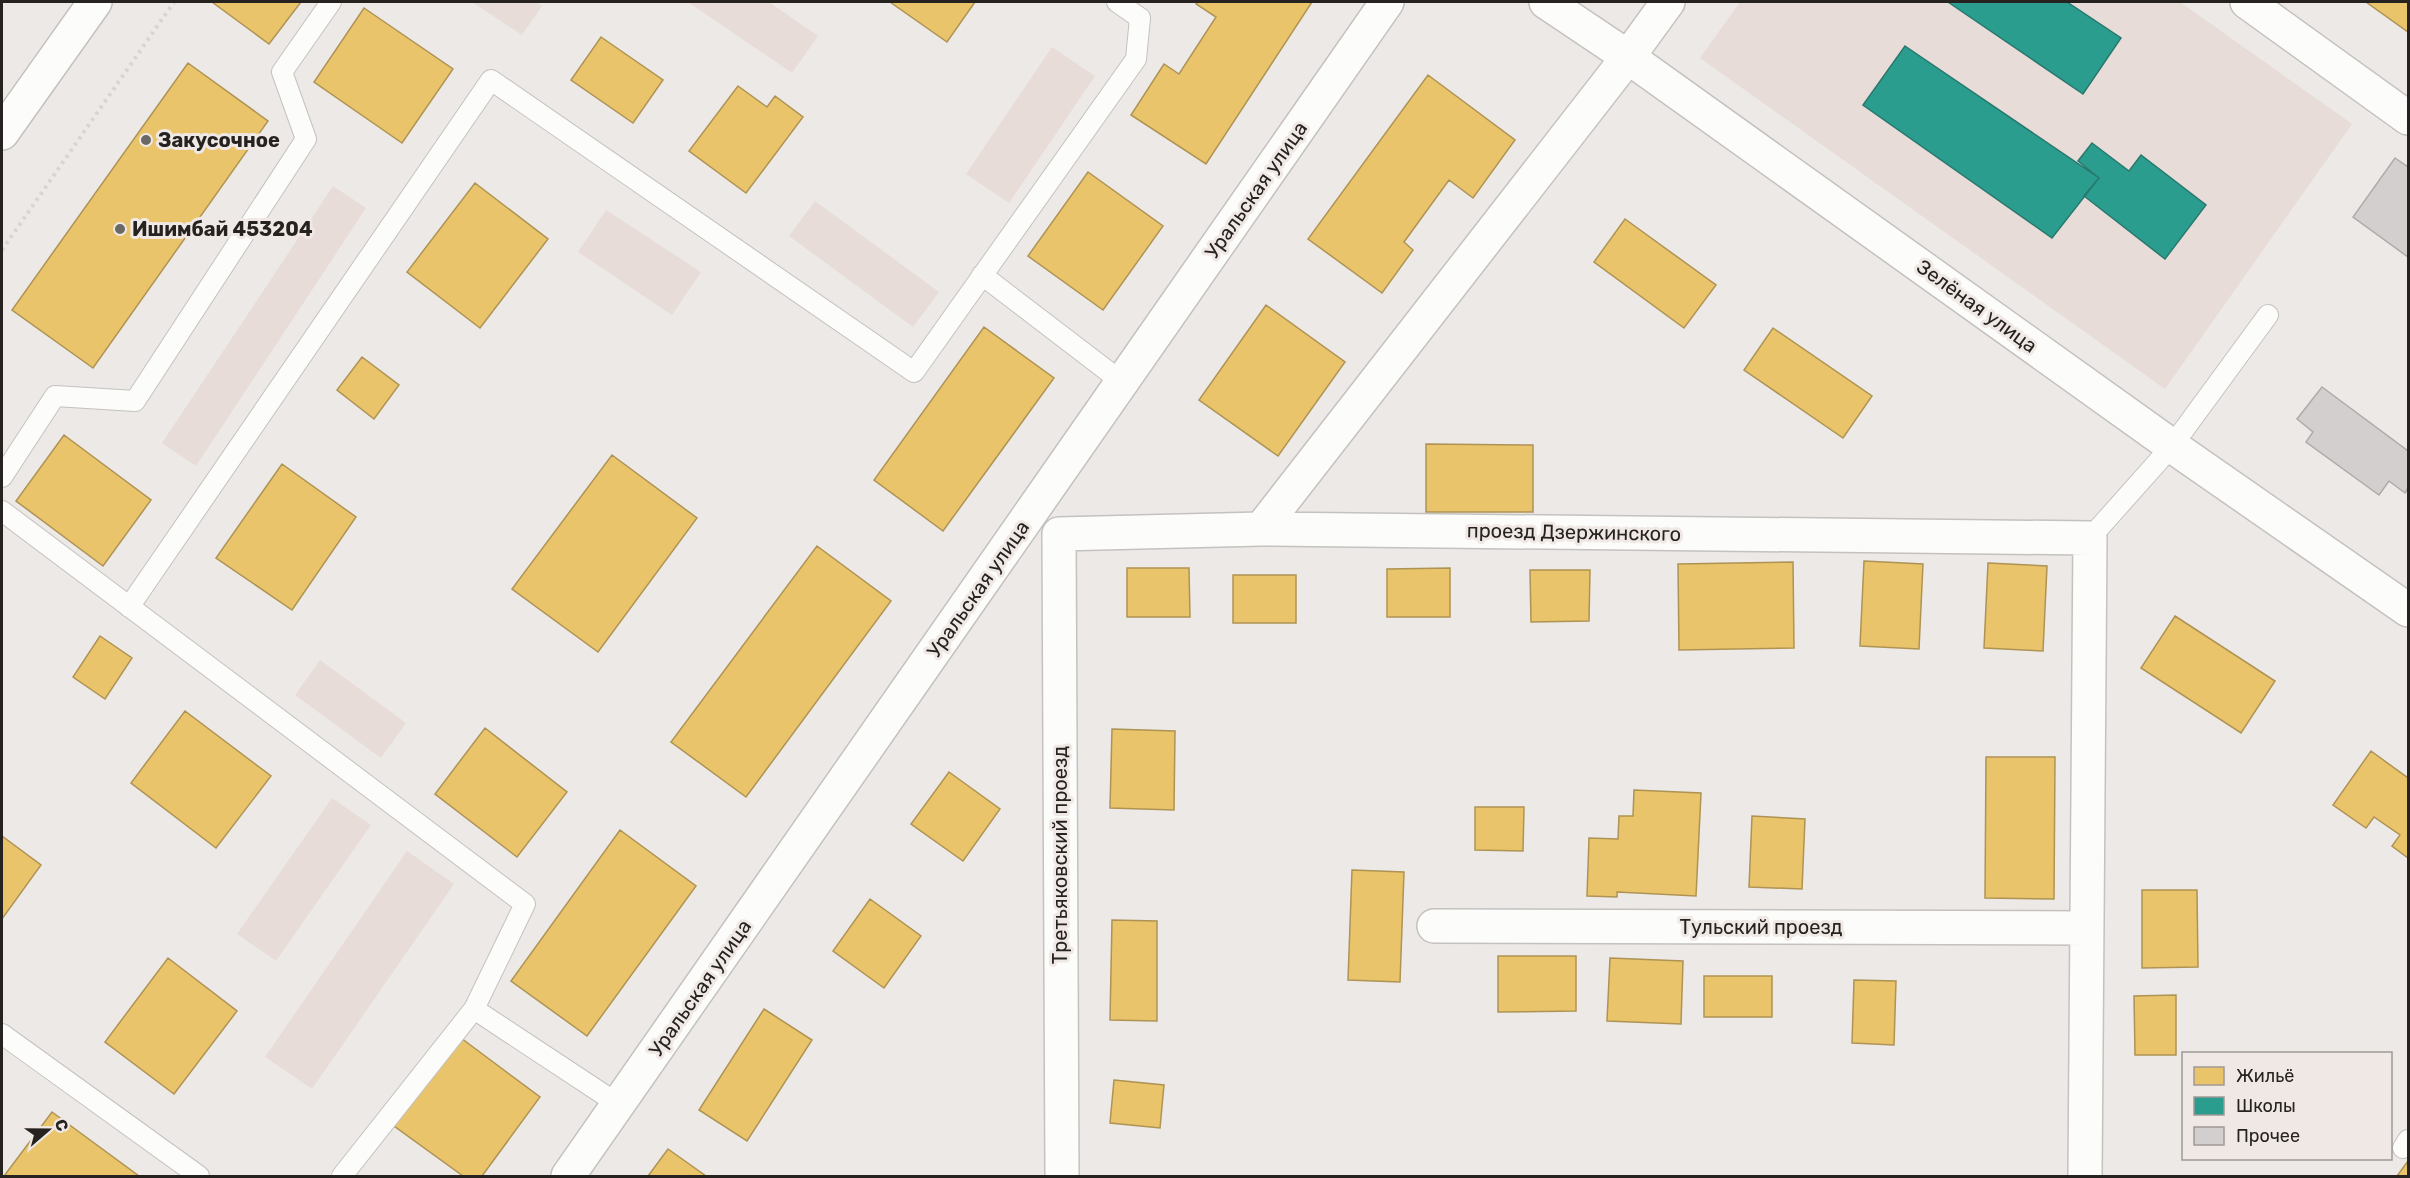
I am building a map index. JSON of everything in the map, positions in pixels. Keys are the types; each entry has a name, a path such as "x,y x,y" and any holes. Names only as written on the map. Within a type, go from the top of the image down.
{"street":[{"path":"2,133 95,2"},
{"name":"Уральская улица","path":"568,1176 1388,2"},
{"name":"Зелёная улица","path":"1546,2 1628,57 2172,446 2409,610"},
{"path":"1261,529 1628,57 1668,2"},
{"path":"2247,2 2409,118"},
{"name":"проезд Дзержинского","path":"1059,534 1261,529 2090,538"},
{"name":"Третьяковский проезд","path":"1059,534 1062,1176"},
{"path":"2085,1176 2090,538"},
{"name":"Тульский проезд","path":"1434,926 2087,928"}],"lane":[{"path":"2,477 55,396 135,401 306,139 282,72 331,2"},
{"path":"129,607 491,80 914,372 1136,59 1140,18 1117,2"},
{"path":"982,275 1122,382"},
{"path":"2090,538 2172,446 2268,315"},
{"path":"2,511 525,904 474,1010 342,1176"},
{"path":"1030,514 1059,534"},
{"path":"474,1010 618,1104"},
{"path":"2,1034 199,1176"}],"path":[{"path":"2,250 174,2"}],"shaded area":[{"path":"472,2 536,2 542,6 522,35"},
{"path":"688,2 769,2 818,36 792,73"},
{"path":"1740,2 2180,2 2352,124 2165,389 1700,58"},
{"path":"1052,47 1095,76 1009,203 966,174"},
{"path":"333,186 366,208 196,466 162,443"},
{"path":"815,201 939,292 913,327 789,236"},
{"path":"606,210 701,272 672,315 578,252"},
{"path":"320,660 406,723 381,758 295,695"},
{"path":"332,798 371,825 276,961 237,934"},
{"path":"407,851 454,884 312,1089 265,1057"}],"building: Жильё":[{"path":"212,2 301,2 269,44"},
{"path":"890,2 975,2 947,42"},
{"path":"1198,2 1312,2 1206,164 1131,115 1164,64 1179,74 1216,17 1196,4"},
{"path":"2366,2 2408,2 2408,32"},
{"path":"364,8 453,69 402,143 314,82"},
{"path":"601,37 663,80 633,123 571,80"},
{"path":"188,63 268,121 93,368 12,310"},
{"path":"1428,75 1515,140 1473,198 1449,180 1404,242 1413,250 1382,293 1308,239"},
{"path":"738,86 767,107 775,96 803,117 746,193 689,151"},
{"path":"1088,172 1163,226 1103,310 1028,256"},
{"path":"475,183 548,239 480,328 407,272"},
{"path":"1625,219 1716,285 1684,328 1594,262"},
{"path":"1266,305 1345,362 1278,456 1199,400"},
{"path":"984,327 1054,378 943,531 874,480"},
{"path":"1773,328 1872,396 1843,438 1744,370"},
{"path":"362,357 399,385 374,419 337,390"},
{"path":"64,435 151,500 103,566 16,501"},
{"path":"1426,444 1533,445 1533,512 1426,512"},
{"path":"612,455 697,518 598,652 512,589"},
{"path":"282,464 356,517 292,610 216,558"},
{"path":"817,546 891,601 746,797 671,742"},
{"path":"1864,561 1923,564 1919,649 1860,646"},
{"path":"1793,562 1794,648 1679,650 1678,564"},
{"path":"1988,563 2047,566 2043,651 1984,648"},
{"path":"1127,568 1189,568 1190,617 1127,617"},
{"path":"1450,568 1450,617 1387,617 1387,569"},
{"path":"1530,570 1590,570 1589,621 1531,622"},
{"path":"1233,575 1296,575 1296,623 1233,623"},
{"path":"2175,616 2275,681 2241,733 2141,668"},
{"path":"100,636 132,658 105,699 73,677"},
{"path":"185,711 271,776 216,848 131,783"},
{"path":"485,728 567,792 517,857 435,794"},
{"path":"1112,729 1175,731 1174,810 1110,808"},
{"path":"2371,751 2408,778 2408,858 2392,846 2400,835 2374,817 2366,828 2333,805"},
{"path":"1986,757 2055,757 2054,899 1985,898"},
{"path":"949,772 1000,809 963,861 911,824"},
{"path":"1634,790 1701,793 1696,896 1617,892 1617,897 1587,896 1589,838 1618,839 1619,816 1633,816"},
{"path":"1475,807 1524,807 1523,851 1475,850"},
{"path":"1752,816 1805,819 1802,889 1749,887"},
{"path":"620,830 696,886 587,1036 511,981"},
{"path":"2,836 41,865 2,919"},
{"path":"1352,870 1404,872 1400,982 1348,980"},
{"path":"2142,890 2197,890 2198,967 2142,968"},
{"path":"870,899 921,936 884,988 833,951"},
{"path":"1112,920 1157,921 1157,1021 1110,1020"},
{"path":"1498,956 1576,956 1576,1011 1498,1012"},
{"path":"168,958 237,1011 174,1094 105,1042"},
{"path":"1610,958 1683,961 1681,1024 1607,1021"},
{"path":"1704,976 1772,976 1772,1017 1704,1017"},
{"path":"1854,980 1896,981 1894,1045 1852,1043"},
{"path":"2176,995 2176,1055 2135,1055 2134,996"},
{"path":"764,1009 812,1040 747,1141 699,1110"},
{"path":"461,1038 540,1097 482,1176 463,1176 394,1126"},
{"path":"1114,1080 1164,1085 1160,1128 1110,1123"},
{"path":"52,1112 139,1176 4,1176"},
{"path":"668,1149 706,1176 648,1176"},
{"path":"2408,1161 2408,1176 2397,1176"}],"building: Школы":[{"path":"1948,2 2067,2 2121,38 2083,94"},
{"path":"1905,46 2099,178 2052,238 1863,105"},
{"path":"2092,143 2129,171 2141,155 2206,205 2165,259 2084,196 2099,178 2078,161"}],"building: Прочее":[{"path":"2395,158 2408,167 2408,257 2353,217"},
{"path":"2322,387 2408,451 2408,488 2405,493 2389,481 2379,495 2306,442 2313,432 2297,419"}],"place":[{"name":"Закусочное","path":"146,140"},
{"name":"Ишимбай 453204","path":"120,229"}]}
